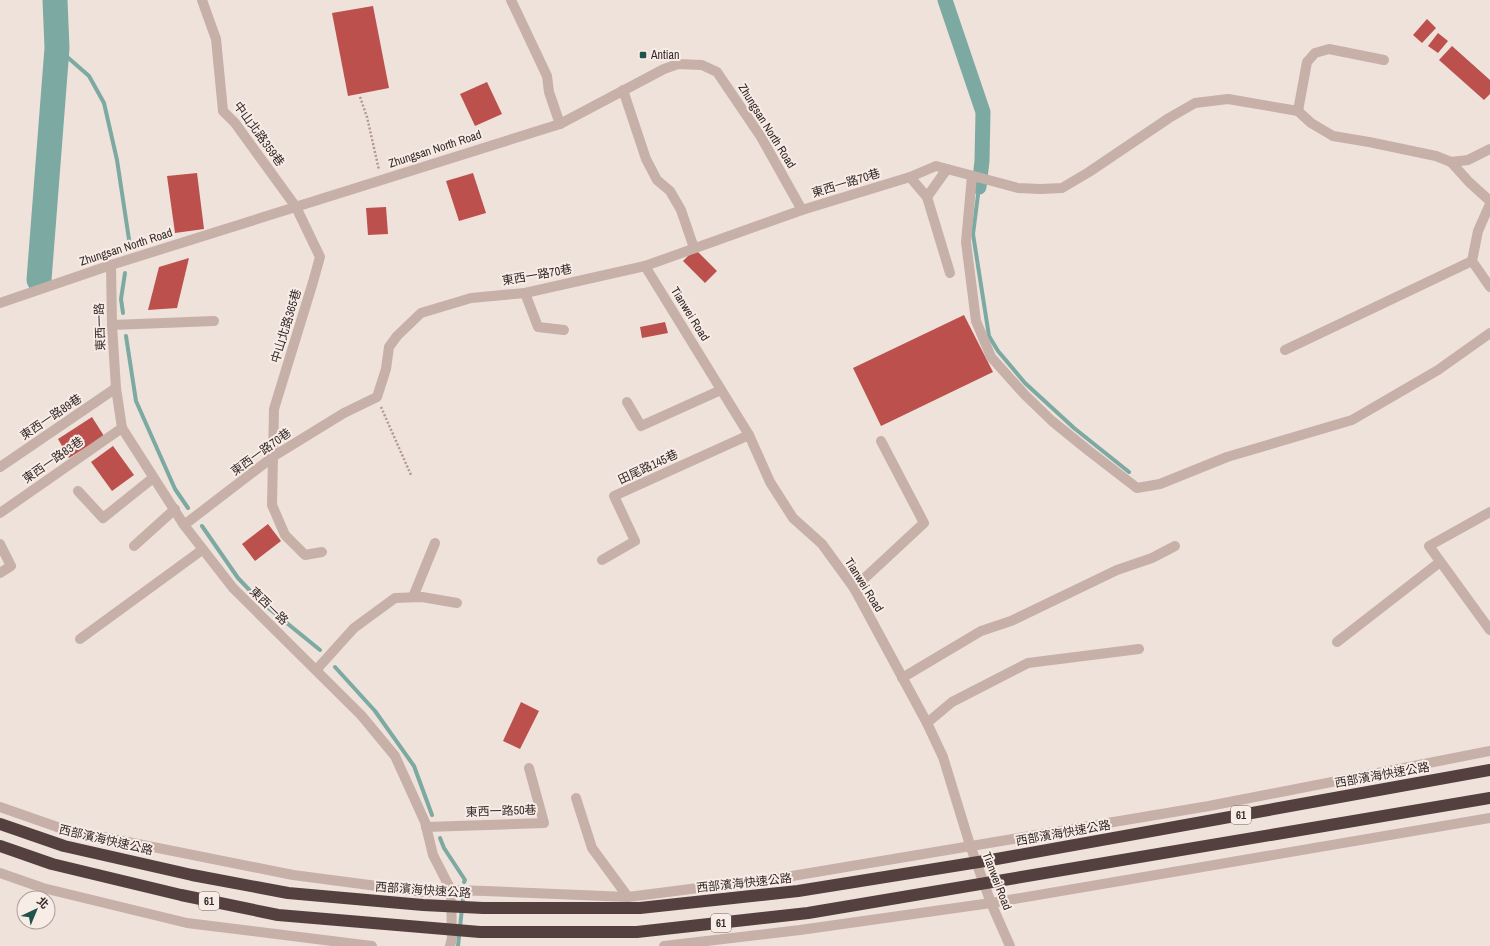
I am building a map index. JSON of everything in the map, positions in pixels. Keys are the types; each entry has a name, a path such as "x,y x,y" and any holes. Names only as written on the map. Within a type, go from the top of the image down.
{"highway":[{"name":"西部濱海快速公路","path":"0,824 64,846 207,878 288,893 423,905 483,908 640,908 798,891 991,860 1490,770"},
{"name":"61","path":"0,846 60,865 181,895 278,915 480,932 637,932 808,913 1490,798"}],"street":[{"name":"中山北路359巷","path":"202,0 216,39 223,111 235,123 296,207"},
{"path":"511,0 547,76 549,92 560,124"},
{"path":"1384,60 1329,49 1315,53 1307,62 1298,111 1311,123 1333,136 1414,151 1436,156 1451,162 1469,182 1490,201"},
{"name":"Zhungsan North Road","path":"0,303 111,265 560,124 664,69 678,64 702,65 717,72 761,137 802,210"},
{"path":"623,90 646,159 657,180 670,191 681,210 694,248"},
{"name":"東西一路70巷","path":"184,525 274,456 344,413 377,397 386,369 389,347 397,336 421,313 471,298 525,293 645,266 802,210 910,177 936,166 1018,188 1062,188 1089,172 1169,118 1195,103 1228,99 1298,111"},
{"path":"1451,162 1468,160 1490,149"},
{"path":"927,197 946,169"},
{"path":"972,176 966,242 976,321 991,357 1025,395 1052,420 1137,488 1160,484 1227,458 1352,420 1438,370 1490,333"},
{"path":"910,177 927,197 950,273"},
{"path":"1490,204 1478,230 1472,262 1490,287"},
{"name":"中山北路365巷","path":"296,207 320,257 274,409 272,505 284,535 304,555 322,552"},
{"path":"1285,350 1472,262"},
{"name":"東西一路","path":"111,265 112,325 116,388 122,428 184,525 233,588 317,669 361,715 395,756 425,822 433,855 451,890 452,938 450,946"},
{"name":"Tianwei Road","path":"645,266 749,435 770,482 793,518 822,544 854,588 927,723 943,757 970,845 991,902 1010,946"},
{"path":"525,293 538,327 564,330"},
{"path":"112,325 214,321"},
{"name":"東西一路89巷","path":"0,467 116,388"},
{"path":"627,402 641,426 722,390"},
{"name":"東西一路83巷","path":"0,513 122,428"},
{"name":"田尾路145巷","path":"602,560 635,541 614,496 749,435"},
{"path":"854,588 924,523 881,441"},
{"path":"78,491 103,518 153,478"},
{"path":"134,546 175,509"},
{"path":"1490,512 1429,546 1490,630"},
{"path":"413,597 435,542"},
{"path":"0,544 11,566 0,573"},
{"path":"902,678 981,631 1011,621 1117,570 1152,558 1175,546"},
{"path":"80,640 202,550"},
{"path":"1337,642 1440,562"},
{"path":"317,669 354,628 395,598 422,597 457,603"},
{"path":"927,723 952,702 1028,663 1139,649"},
{"path":"0,807 63,829 293,875 423,892 451,890 628,897 792,876 1209,806 1490,751"},
{"name":"東西一路50巷","path":"426,827 544,823 530,768"},
{"path":"576,798 592,848 628,897"},
{"path":"664,946 800,930 991,902 1490,818"},
{"path":"0,874 43,888 187,923 372,946"}],"path":[{"path":"360,97 367,117 382,180"},
{"path":"377,397 411,475"}],"building":[{"path":"373,6 389,88 348,96 332,13"},
{"path":"1427,19 1436,28 1422,43 1413,35"},
{"path":"1438,33 1448,41 1438,53 1428,46"},
{"path":"1452,46 1490,80 1490,94 1484,100 1439,60"},
{"path":"487,82 502,114 475,126 460,94"},
{"path":"197,173 204,229 175,233 167,176"},
{"path":"473,173 486,213 459,221 446,181"},
{"path":"386,207 388,234 368,235 366,208"},
{"path":"695,249 717,271 705,283 683,261"},
{"path":"189,258 177,308 148,310 159,267"},
{"path":"964,315 993,372 881,426 853,368"},
{"path":"665,322 668,333 642,338 640,327"},
{"path":"92,417 104,436 69,458 58,439"},
{"path":"113,446 134,475 112,491 91,462"},
{"path":"268,524 281,541 255,561 242,544"},
{"path":"521,702 539,711 520,749 503,741"}],"waterway":[{"path":"39,280 57,48 55,0"},
{"path":"945,0 983,112 982,161 979,187"},
{"path":"57,48 89,76 104,103 117,160 130,246"},
{"path":"979,187 973,234 989,336 998,351 1025,383 1074,428 1129,472"},
{"path":"123,313 121,299 125,273"},
{"path":"126,336 136,401 175,489 188,508"},
{"path":"202,526 238,578 261,602 320,650"},
{"path":"335,667 375,711 414,766 432,815"},
{"path":"440,838 444,848 465,880 464,882"},
{"path":"458,946 463,899"}],"place":[{"name":"Antian","path":"643,55"}]}
